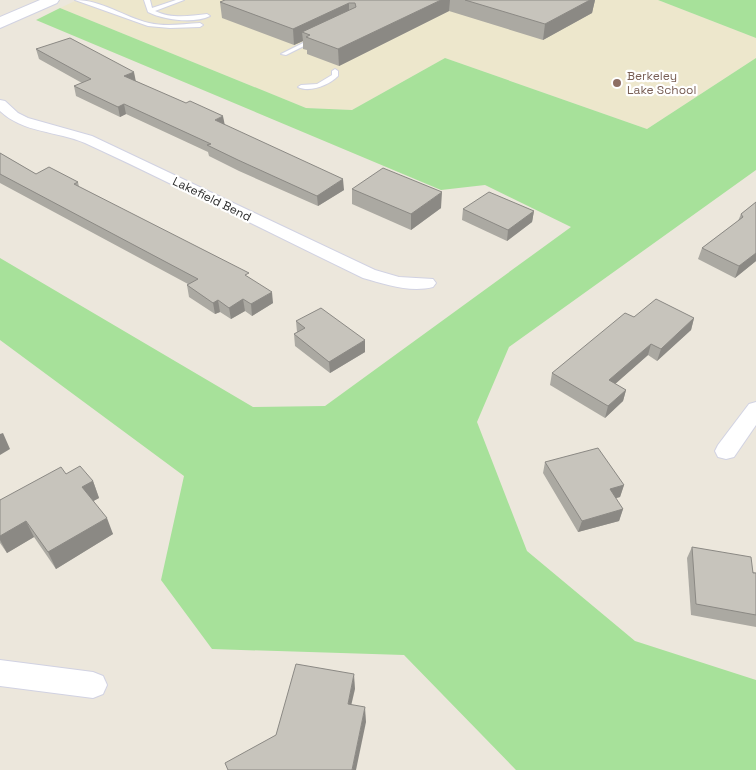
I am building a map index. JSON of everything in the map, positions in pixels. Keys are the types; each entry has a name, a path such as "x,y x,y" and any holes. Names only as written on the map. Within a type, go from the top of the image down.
{"street":[{"path":"0,23 52,0"},
{"name":"Lakefield Bend","path":"0,104 13,116 87,139 369,274 399,282 428,284"},
{"path":"726,451 756,409"},
{"path":"0,673 93,685"}],"lane":[{"path":"78,0 106,8 143,23 177,27 200,25"},
{"path":"146,0 150,11"},
{"path":"150,11 181,0"},
{"path":"150,11 171,18 207,16"},
{"path":"143,23 152,31"},
{"path":"284,54 318,37"},
{"path":"301,87 317,87 327,83 335,76 335,71"}],"shaded area":[{"name":"Berkeley Lake School","path":"77,0 658,0 756,38 756,58 647,129 445,58 352,110 306,108 60,8"}],"green space":[{"path":"658,0 756,0 756,38"},
{"path":"60,8 306,108 352,110 445,58 647,129 756,58 756,170 509,347 477,422 527,551 635,641 756,680 756,770 516,770 404,655 212,649 161,580 184,476 0,340 0,258 253,407 325,406 571,227 485,185 441,190 36,20"}],"building":[{"path":"225,0 441,0 338,49 306,37 310,35 302,32 356,7 355,3 349,3 293,29 220,2"},
{"path":"465,0 590,0 545,24"},
{"path":"70,38 134,72 124,76 186,103 190,101 223,116 215,120 343,179 317,196 124,104 118,107 74,86 91,79 36,49"},
{"path":"0,153 36,174 49,167 78,182 74,184 249,273 245,275 272,292 251,304 243,299 229,308 218,300 213,303 187,285 198,279 0,174"},
{"path":"383,168 442,192 411,214 352,189"},
{"path":"489,192 534,211 508,230 463,209"},
{"path":"756,202 756,253 739,266 702,248 743,217 741,214"},
{"path":"656,299 694,318 661,349 651,344 609,380 626,390 608,406 552,373 625,313 634,317"},
{"path":"321,308 365,340 329,362 294,334 305,328 296,321"},
{"path":"598,448 624,485 610,489 623,509 582,521 545,462"},
{"path":"80,466 93,481 82,487 107,518 48,552 26,521 0,536 0,500 61,467 66,474"},
{"path":"692,547 751,557 753,573 756,573 756,615 696,604"},
{"path":"296,664 354,674 348,704 365,707 352,770 228,770 225,763 276,735"}],"place":[{"name":"Berkeley Lake School","path":"617,83"}]}
